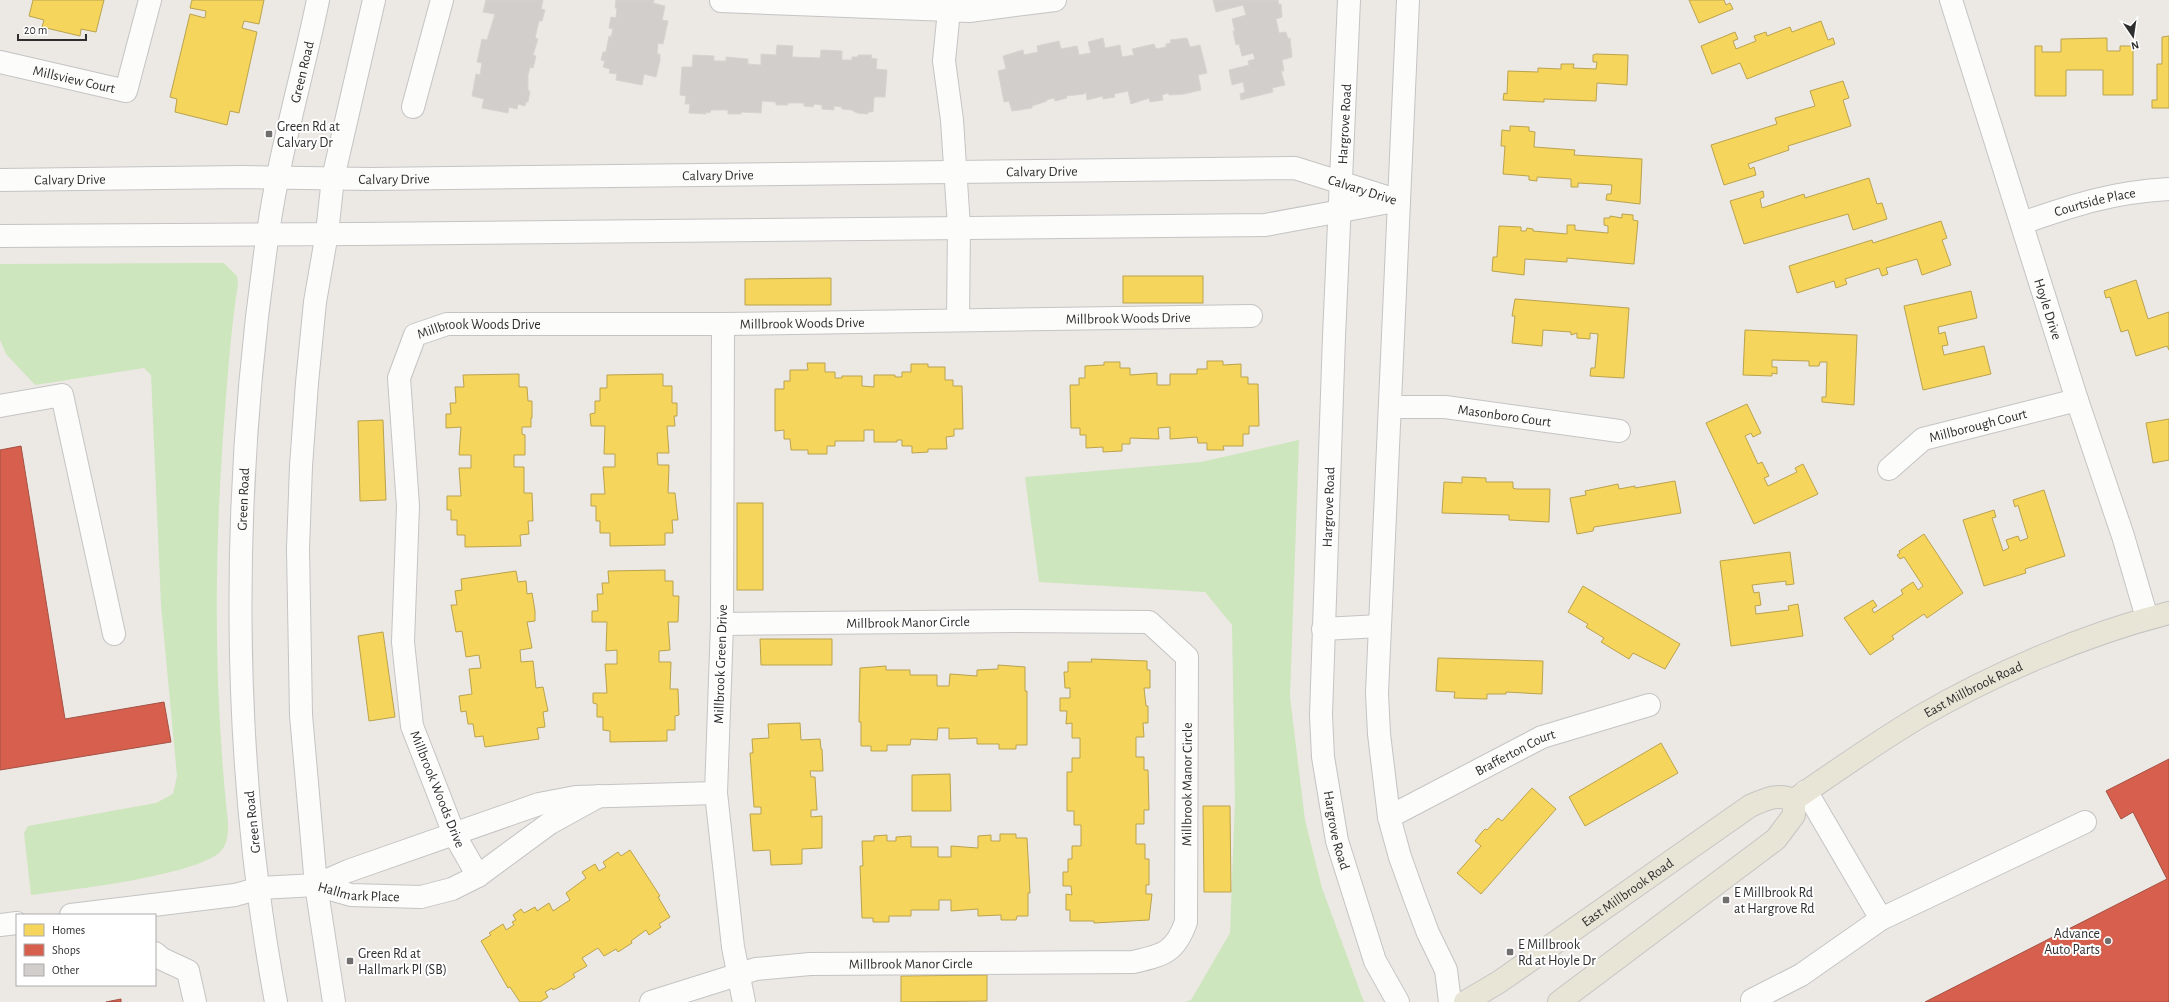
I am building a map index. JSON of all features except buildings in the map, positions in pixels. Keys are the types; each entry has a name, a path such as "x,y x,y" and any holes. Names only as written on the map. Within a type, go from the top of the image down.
{"main road":[{"name":"East Millbrook Road","path":"1465,1002 1499,982 1750,806 1766,799 1783,795 1800,795 1878,744 1961,694 2010,671 2058,651 2147,618 2169,613"},
{"path":"1559,1002 1776,839 1794,815 1800,795"}],"street":[{"name":"Millsview Court","path":"0,62 126,91 150,0"},
{"name":"Green Road","path":"276,1002 251,819 245,736 240,570 247,403 268,234 277,178 318,0"},
{"path":"334,1002 316,885 301,715 298,548 307,383 315,302 327,234 333,178 374,0"},
{"path":"413,107 442,0"},
{"path":"721,1 950,5 969,11 1055,0"},
{"name":"Hargrove Road","path":"1349,0 1321,715 1323,757 1337,841 1375,961 1398,1002"},
{"path":"1408,0 1377,693 1379,734 1390,817 1400,857 1414,896 1428,934 1446,970 1450,1002"},
{"name":"Hoyle Drive","path":"1951,0 2077,400 2123,536 2147,618"},
{"path":"950,5 944,61 956,171 959,227 958,320"},
{"name":"Calvary Drive","path":"0,180 1295,168 1399,201"},
{"name":"Courtside Place","path":"2022,223 2106,196 2142,190 2169,189"},
{"name":"Calvary Drive","path":"0,236 1265,225 1399,201"},
{"name":"Millbrook Woods Drive","path":"478,876 454,834 412,726 403,642 408,506 399,377 415,335 447,324 723,324 1251,316"},
{"name":"Millbrook Green Drive","path":"723,324 722,624 716,793 737,973 744,1002"},
{"path":"0,406 62,395 114,634"},
{"name":"Millborough Court","path":"1889,469 1923,439 2077,400"},
{"name":"Masonboro Court","path":"1390,407 1445,407 1619,431"},
{"name":"Millbrook Manor Circle","path":"651,1002 737,973 756,969 810,964 1133,962 1162,955 1180,939 1186,922 1187,657 1149,622 1017,621 722,624"},
{"path":"1324,629 1380,626"},
{"name":"Brafferton Court","path":"1390,817 1542,737 1649,705"},
{"name":"Hallmark Place","path":"316,885 348,871 539,804 576,797 716,793"},
{"path":"1800,795 1881,919"},
{"name":"Hallmark Place","path":"316,885 351,895 421,897 452,889 478,876 550,823 599,796"},
{"path":"1753,1002 1752,1000 1800,975 1881,919 2084,822"},
{"path":"84,914 134,910 235,895 260,888 316,885"},
{"path":"0,925 16,923"},
{"path":"156,954 162,959 188,971 195,1002"}],"green space":[{"path":"224,263 237,276 238,284 231,341 223,437 218,534 218,678 223,774 228,823 225,846 220,852 206,861 159,875 101,886 31,895 24,833 28,826 156,803 173,794 177,776 161,605 151,375 144,368 35,385 6,354 0,340 0,264"},
{"path":"1299,440 1290,697 1305,820 1322,888 1364,1002 1185,1002 1191,1000 1230,933 1235,800 1232,625 1205,592 1039,582 1025,477 1201,462"}],"place":[{"name":"Green Rd at Calvary Dr","path":"269,134"},
{"name":"E Millbrook Rd at Hargrove Rd","path":"1726,900"},
{"name":"Advance Auto Parts","path":"2108,941"},
{"name":"E Millbrook Rd at Hoyle Dr","path":"1510,952"},
{"name":"Green Rd at Hallmark Pl (SB)","path":"350,961"}]}
